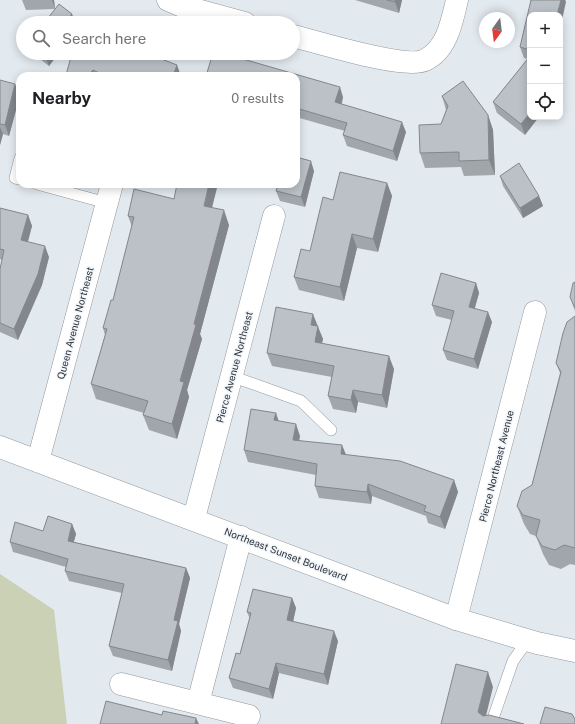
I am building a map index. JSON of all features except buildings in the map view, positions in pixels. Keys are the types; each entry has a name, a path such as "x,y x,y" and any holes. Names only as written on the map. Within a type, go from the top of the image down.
{"street":[{"path":"168,0 182,6 219,16"},
{"path":"300,38 385,60 404,62 424,61 439,48 450,29 457,0"},
{"name":"Queen Avenue Northeast","path":"38,461 109,193"},
{"name":"Pierce Avenue Northeast","path":"194,518 274,216"},
{"name":"Pierce Northeast Avenue","path":"456,619 535,312"},
{"name":"Northeast Sunset Boulevard","path":"0,446 194,518 456,619 527,640 575,651"},
{"path":"198,703 241,537"},
{"path":"120,684 249,716"}],"lane":[{"path":"69,188 109,193"},
{"path":"231,376 301,401 331,430"},
{"path":"491,724 513,661 527,640"}],"green space":[{"path":"0,574 54,610 67,724 0,724"}]}
